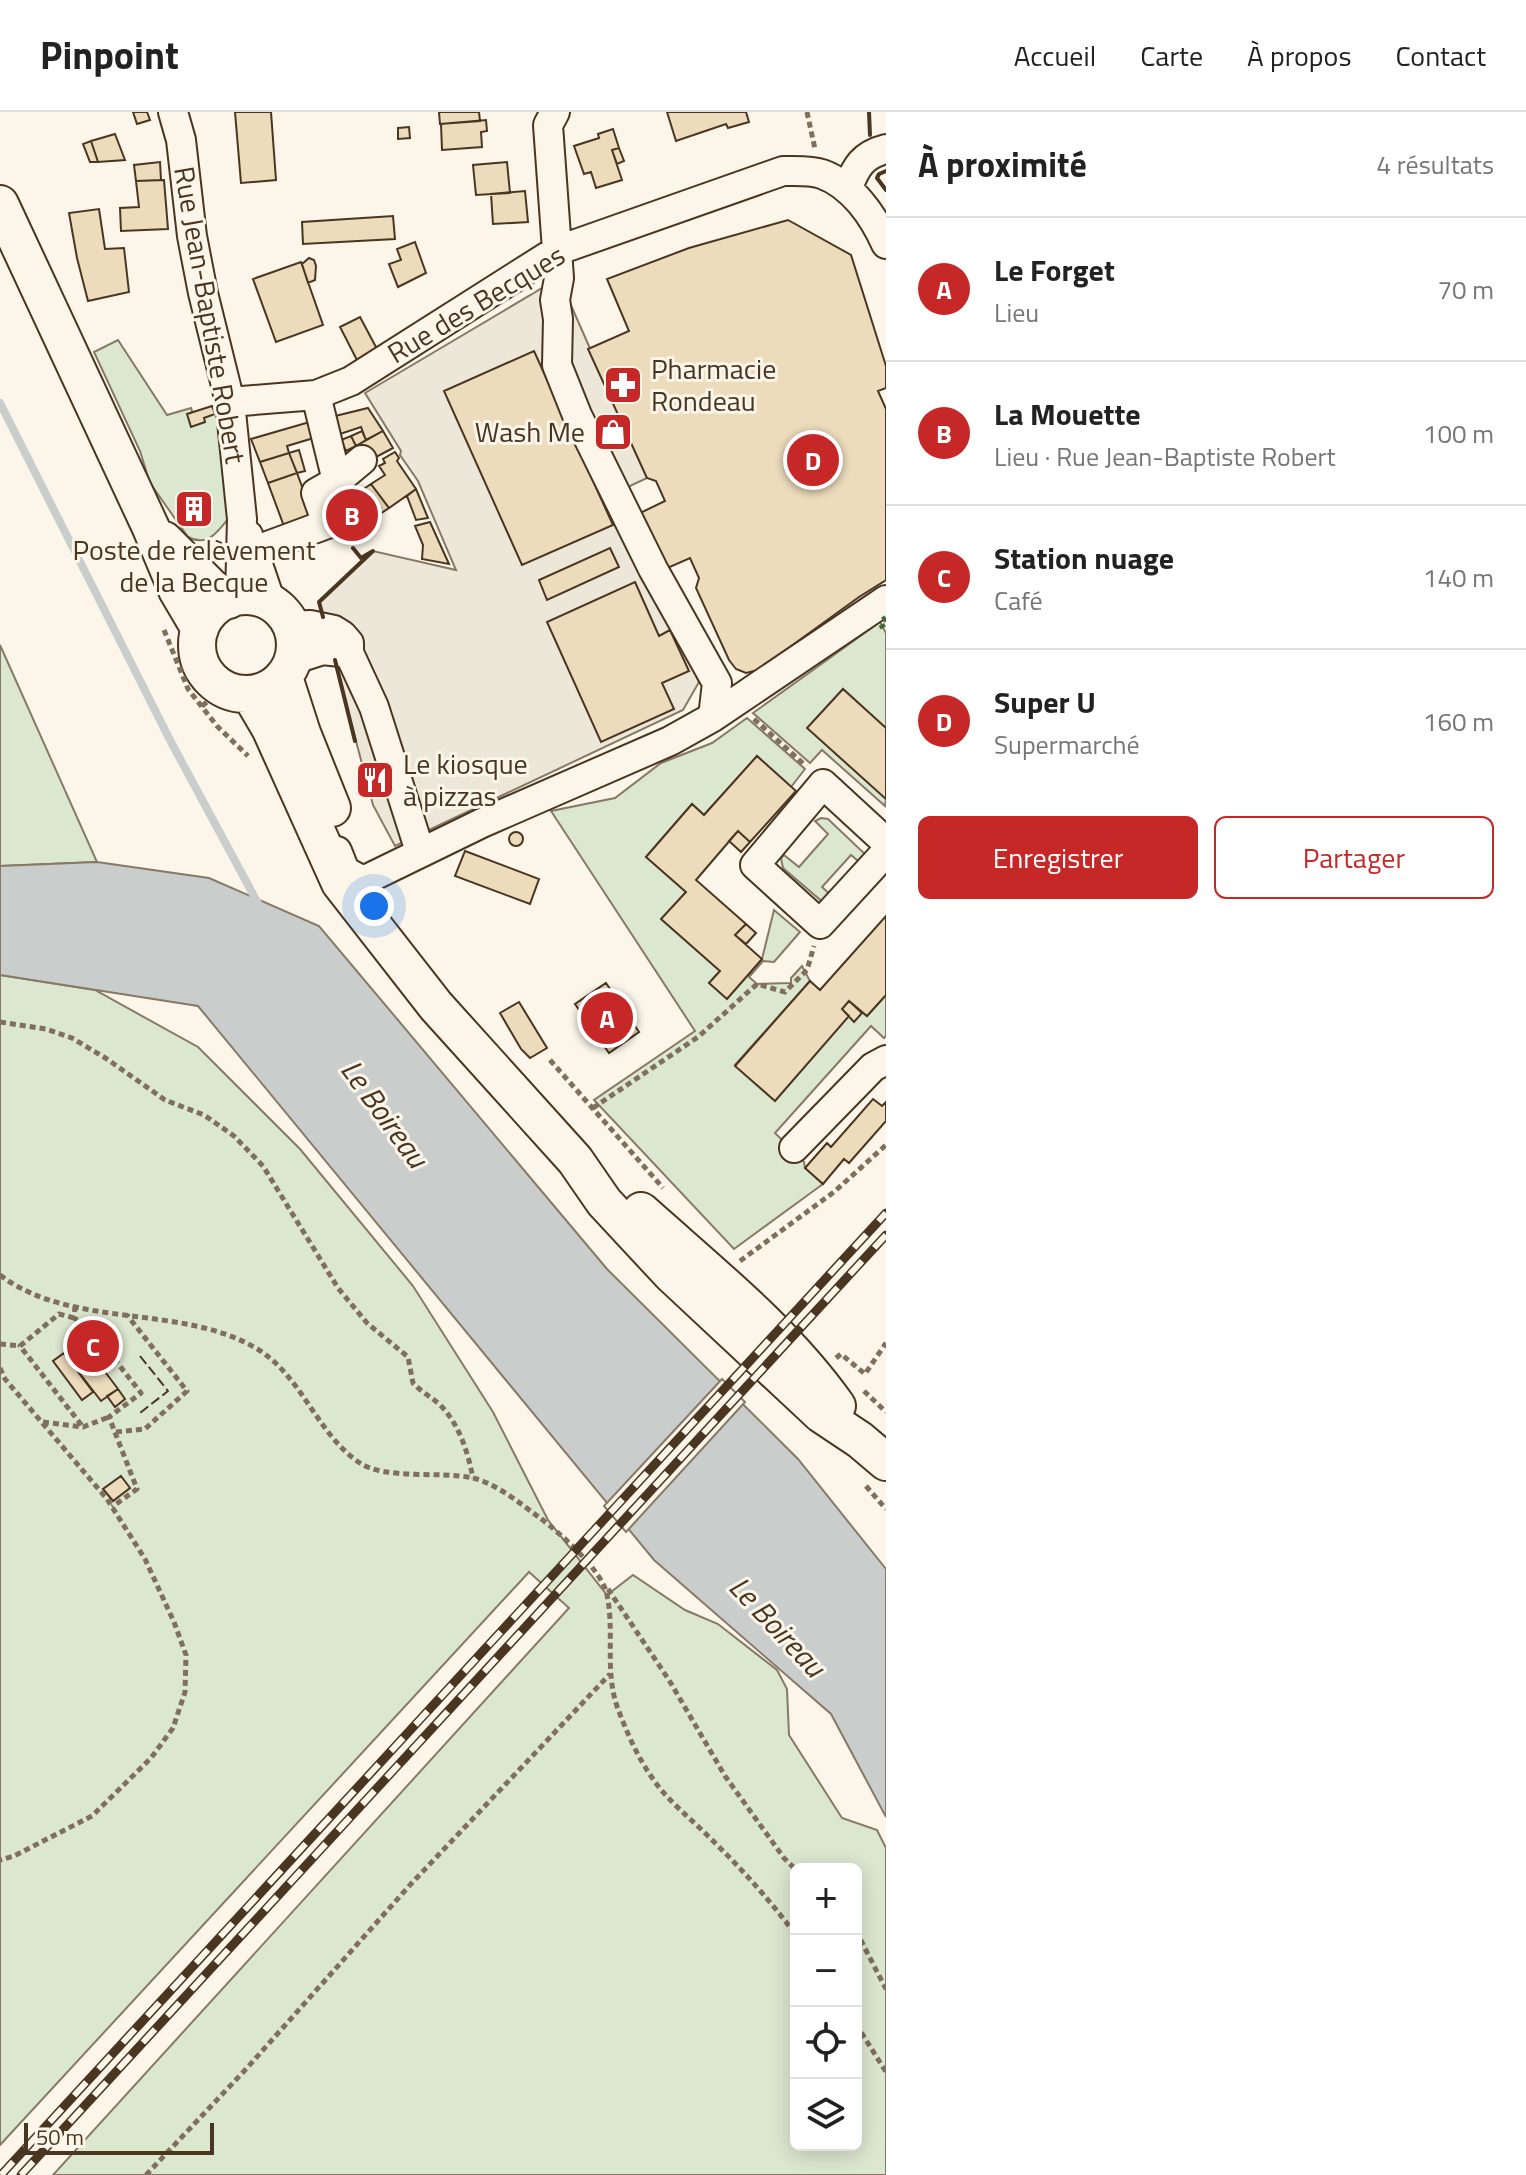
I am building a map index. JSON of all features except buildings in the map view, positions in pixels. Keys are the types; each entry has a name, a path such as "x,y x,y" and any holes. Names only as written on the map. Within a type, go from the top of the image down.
{"main road":[{"path":"0,204 177,590 200,629"},
{"path":"151,528 211,587 268,627 311,756 363,881 412,975"},
{"path":"268,627 211,611 200,629 198,647 201,664 225,696 270,728 340,883 477,1053 575,1160 633,1204 762,1320 817,1378 873,1451"},
{"path":"225,696 268,689 268,627"}],"street":[{"name":"Rue Jean-Baptiste Robert","path":"173,112 181,140 192,236 203,293 230,402 242,519 268,627"},
{"path":"555,112 548,125 559,278 555,300 558,319 557,365 577,415 653,569 717,683 713,717"},
{"path":"884,239 848,188 857,166 870,153 886,149"},
{"name":"Rue des Becques","path":"230,402 316,395 351,381 556,251 783,171 820,173 848,188"},
{"path":"316,395 337,481"},
{"path":"254,551 327,524 316,493 337,481 362,460"},
{"name":"Rue Jean-Baptiste Robert","path":"242,519 254,551 268,627"},
{"path":"297,786 315,802 345,871 363,881 482,823 670,741 713,717 886,600"},
{"path":"268,627 323,650 349,653 374,707 417,842 424,851"},
{"path":"886,842 823,784 755,865 820,924 886,852"},
{"path":"794,1148 873,1067 886,1060"}],"path":[{"path":"750,716 823,784"},
{"path":"593,1108 698,1037 757,984 785,992 807,970 820,924"},
{"path":"0,1022 46,1029 72,1038 165,1100 204,1115 248,1148 294,1213 338,1288 367,1323 408,1357 413,1383 441,1406 454,1423 468,1455 473,1478"},
{"path":"733,1266 834,1192 886,1145"},
{"path":"0,1275 43,1297 75,1306 198,1327 255,1348 292,1379 336,1439 363,1466 473,1478 513,1498 544,1521 603,1582 669,1680 725,1776 790,1864"},
{"path":"74,1318 75,1306"},
{"path":"0,1344 20,1346 59,1314 74,1318 90,1328 141,1393 109,1417 83,1427 42,1422"},
{"path":"116,1432 145,1429 187,1391 126,1314"},
{"path":"858,1385 886,1343"},
{"path":"20,1346 83,1427"},
{"path":"831,1361 841,1354 865,1374"},
{"path":"0,1368 5,1379 112,1507 145,1559 186,1655 185,1692 173,1728 151,1758 92,1816 14,1856 0,1860"},
{"path":"109,1417 137,1489 112,1507"},
{"path":"603,1582 608,1595 611,1673 622,1718 653,1779 675,1806 748,1876 790,1928"},
{"path":"146,2175 247,2068 410,1885 611,1673"},
{"path":"858,1935 886,1989"},
{"path":"862,2034 886,2072"}],"green space":[{"path":"118,340 167,415 191,408 195,420 218,409 228,519 206,539 188,537 150,483 140,451 94,352"},
{"path":"880,622 886,633 886,728 843,689 808,728 886,799 885,806 822,750 810,763 753,713"},
{"path":"0,645 97,862 0,866"},
{"path":"747,718 805,769 791,787 757,756 704,815 692,804 646,857 686,892 662,920 720,971 709,983 727,998 762,959 774,910 800,932 774,962 763,961 749,977 757,984 791,983 791,978 802,966 810,981 735,1065 775,1100 849,1001 867,1016 886,995 886,1036 884,1038 871,1026 775,1133 823,1184 734,1249 594,1100 695,1031 551,811 615,798 661,763 712,743"},
{"path":"828,819 867,856 865,867 851,855 822,887 836,900 825,904 783,868 781,858 784,855 799,867 828,834 815,821"},
{"path":"0,975 95,990 198,1047 300,1149 413,1286 493,1412 548,1520 607,1595 633,1575 685,1610 718,1624 777,1670 787,1689 789,1735 842,1818 877,1830 886,1848 886,2175 53,2175 569,1608 529,1572 0,2145"}],"shaded area":[{"path":"559,278 647,478 615,493 699,682 683,710 395,846 373,805 319,602 373,551 456,570 418,481 365,393"}],"water":[{"path":"97,862 209,878 319,926 607,1269 798,1459 886,1569 886,1817 831,1714 654,1560 198,1006 0,975 0,866"}],"pier":[{"path":"722,1379 745,1402 626,1532 604,1506"}],"waterway":[{"name":"Le Boireau","path":"0,403 171,742 261,909"}],"railway":[{"path":"1,2175 886,1213"},
{"path":"21,2175 886,1235"}],"hedge":[{"path":"886,618 880,622 886,633"}],"fence":[{"path":"140,1356 168,1391 140,1413"}],"wall":[{"path":"869,112 870,135"},
{"path":"886,171 877,178 886,190"},
{"path":"323,617 319,602 373,551 361,558 353,548"},
{"path":"335,660 355,741"}],"place":[{"name":"Pharmacie Rondeau","path":"623,385"},
{"name":"Wash Me","path":"613,432"},
{"name":"Super U","path":"813,460"},
{"name":"Poste de relèvement de la Becque","path":"194,509"},
{"name":"La Mouette","path":"352,515"},
{"name":"Le kiosque à pizzas","path":"375,780"},
{"name":"Le Forget","path":"607,1018"},
{"name":"Station nuage","path":"93,1346"}]}
